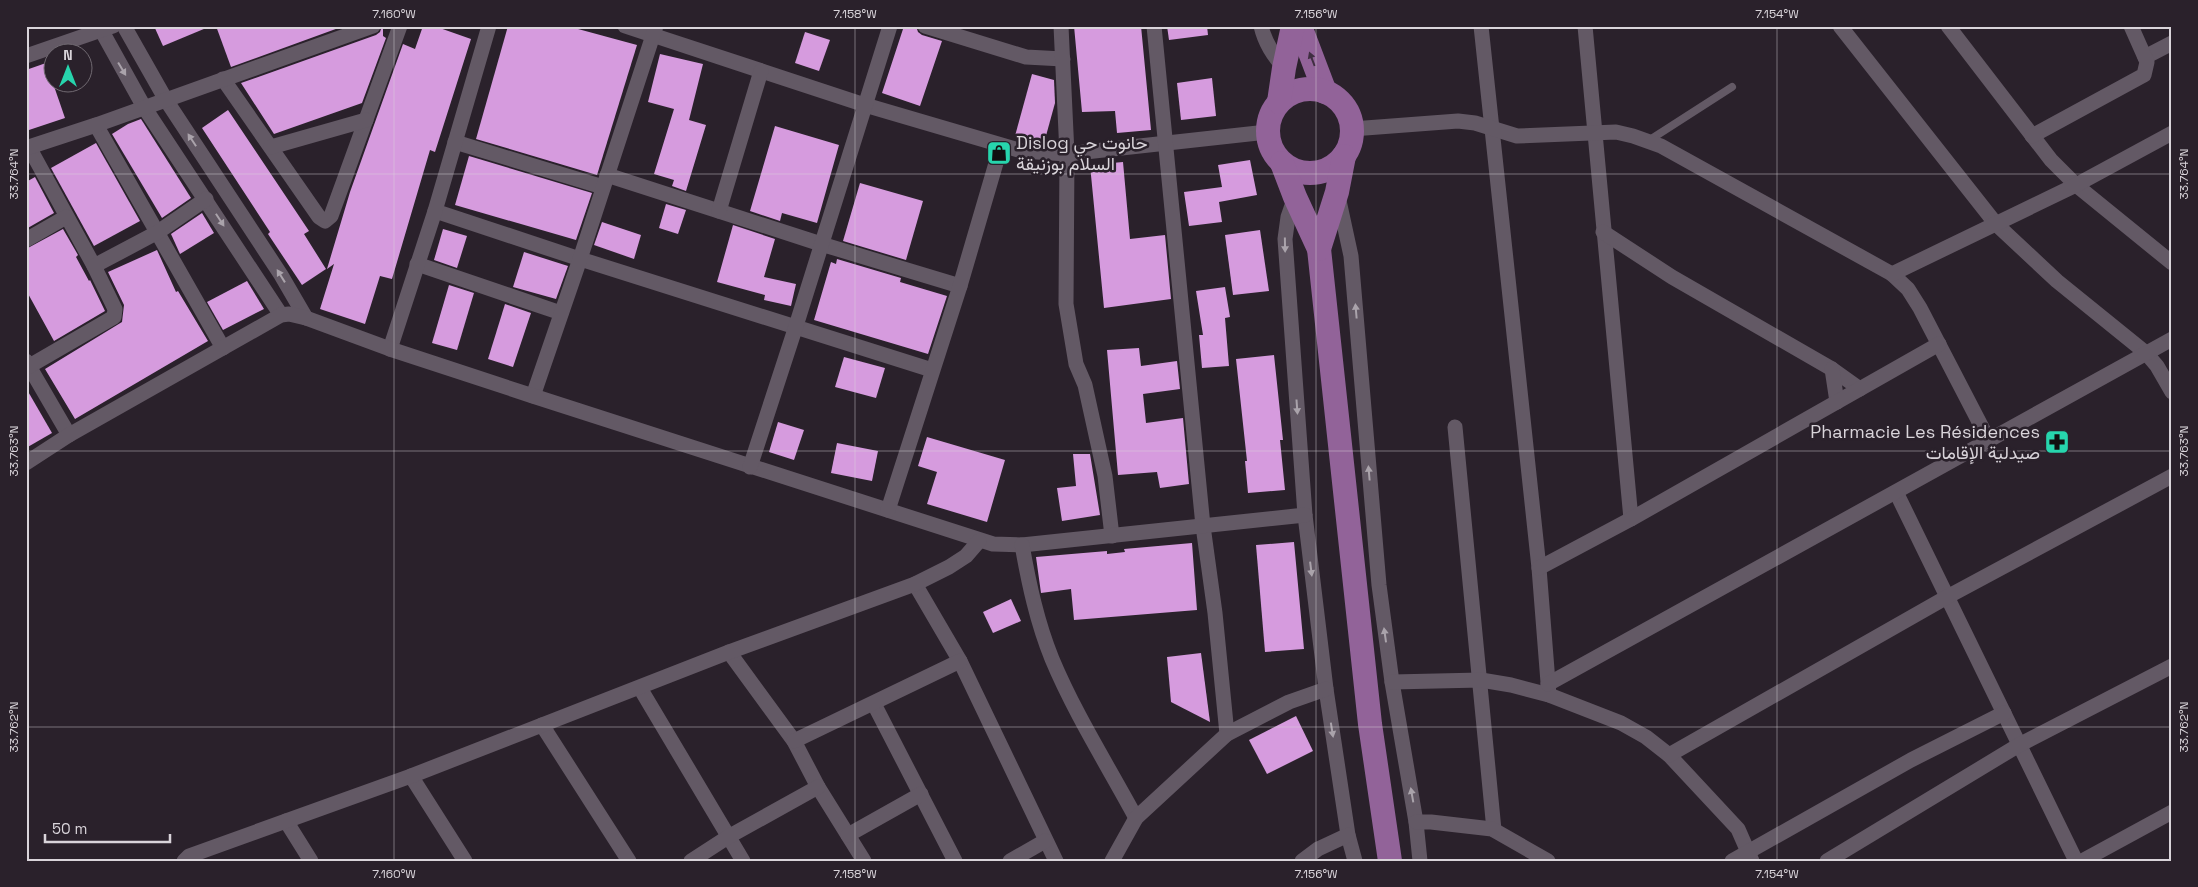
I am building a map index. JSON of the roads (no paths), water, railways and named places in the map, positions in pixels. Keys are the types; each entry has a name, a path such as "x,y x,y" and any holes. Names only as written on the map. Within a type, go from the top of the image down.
{"main road":[{"path":"1279,102 1293,26"},
{"path":"1300,26 1325,92"},
{"path":"1319,249 1337,192 1344,156 1351,139 1352,129 1350,117 1344,106 1335,97 1313,89 1300,90 1289,94 1279,102 1270,116 1267,132 1271,149 1282,163 1319,249 1370,724 1390,861"},
{"path":"1282,163 1301,172 1321,172 1334,166 1344,156"}],"street":[{"path":"124,26 166,100 281,275 306,318"},
{"path":"70,435 27,365 114,317 115,310 94,266 28,148 373,26"},
{"path":"223,79 320,217 325,221 331,216 400,26"},
{"path":"390,349 434,211 489,26"},
{"path":"625,26 654,31 761,72 865,105 1001,146 1042,154 1067,154 1267,132"},
{"path":"750,466 890,26"},
{"path":"925,26 1026,57 1063,58"},
{"path":"1061,26 1067,154 1066,304 1076,364 1085,385 1105,476 1112,536"},
{"path":"1154,26 1164,144 1179,270 1203,526 1215,613 1227,734"},
{"path":"1262,26 1264,38 1273,55 1284,68"},
{"path":"1481,26 1539,568 1549,690"},
{"path":"1585,26 1631,519"},
{"path":"1840,26 1996,224 2057,281 2133,340 2157,366 2172,392"},
{"path":"1948,26 2051,160 2076,185 2172,263"},
{"path":"2032,136 2140,79 2147,67 2145,57 2131,26"},
{"path":"26,56 105,28 144,107 281,315"},
{"path":"532,396 580,260 654,31"},
{"path":"2145,57 2172,43"},
{"path":"719,211 761,72"},
{"path":"271,147 366,120"},
{"path":"1352,129 1458,122 1475,123 1508,134 1527,136 1616,132 1648,140 1892,274 1908,289 1920,308 1989,441"},
{"path":"96,125 223,348"},
{"path":"1892,274 2076,185 2172,133"},
{"path":"455,142 719,211 960,286"},
{"path":"888,510 960,286 1001,146"},
{"path":"1337,192 1351,256 1378,585 1392,682 1416,822 1420,861"},
{"path":"1295,197 1288,217 1285,238 1305,515 1326,689 1348,835 1355,861"},
{"path":"94,266 158,232 206,199"},
{"path":"434,211 580,260 932,370"},
{"path":"26,240 66,217"},
{"path":"1603,232 1672,277 1832,369 1860,389"},
{"path":"417,264 561,313"},
{"path":"26,463 70,435 281,315 289,314 306,318 390,349 532,396 662,436 993,544 1022,545 1305,515"},
{"path":"1549,690 1896,492 2172,338"},
{"path":"1539,568 1631,519 1939,344"},
{"path":"1832,369 1837,402"},
{"path":"1455,427 1481,680 1494,830"},
{"path":"1669,754 1947,597 2172,476"},
{"path":"1896,492 2076,861"},
{"path":"184,861 189,856 411,776 729,652 915,584 966,556 979,540"},
{"path":"1022,545 1031,593 1052,660 1136,818"},
{"path":"915,584 960,662 1056,861"},
{"path":"729,652 794,741 818,787 864,861"},
{"path":"794,741 960,662"},
{"path":"1827,861 2019,745 2172,666"},
{"path":"1392,682 1481,680 1549,690 1621,723 1646,737 1669,754 1738,829 1750,856"},
{"path":"640,688 743,861"},
{"path":"1112,861 1136,818 1227,734 1289,702 1326,689"},
{"path":"874,704 955,861"},
{"path":"1732,861 1750,856 1911,760 2004,713"},
{"path":"542,725 629,861"},
{"path":"411,776 464,861"},
{"path":"691,861 728,837 818,787"},
{"path":"848,835 921,794"},
{"path":"2082,861 2172,812"},
{"path":"286,820 311,861"},
{"path":"1416,822 1431,822 1494,830 1548,861"},
{"path":"1302,861 1318,849 1348,835"},
{"path":"1010,861 1045,841"}],"lane":[{"path":"1648,140 1732,87"}],"place":[{"name":"Dislog حانوت حي السلام بوزنيقة","path":"999,153"},
{"name":"Pharmacie Les Résidences صيدلية الإقامات","path":"2057,442"}]}
